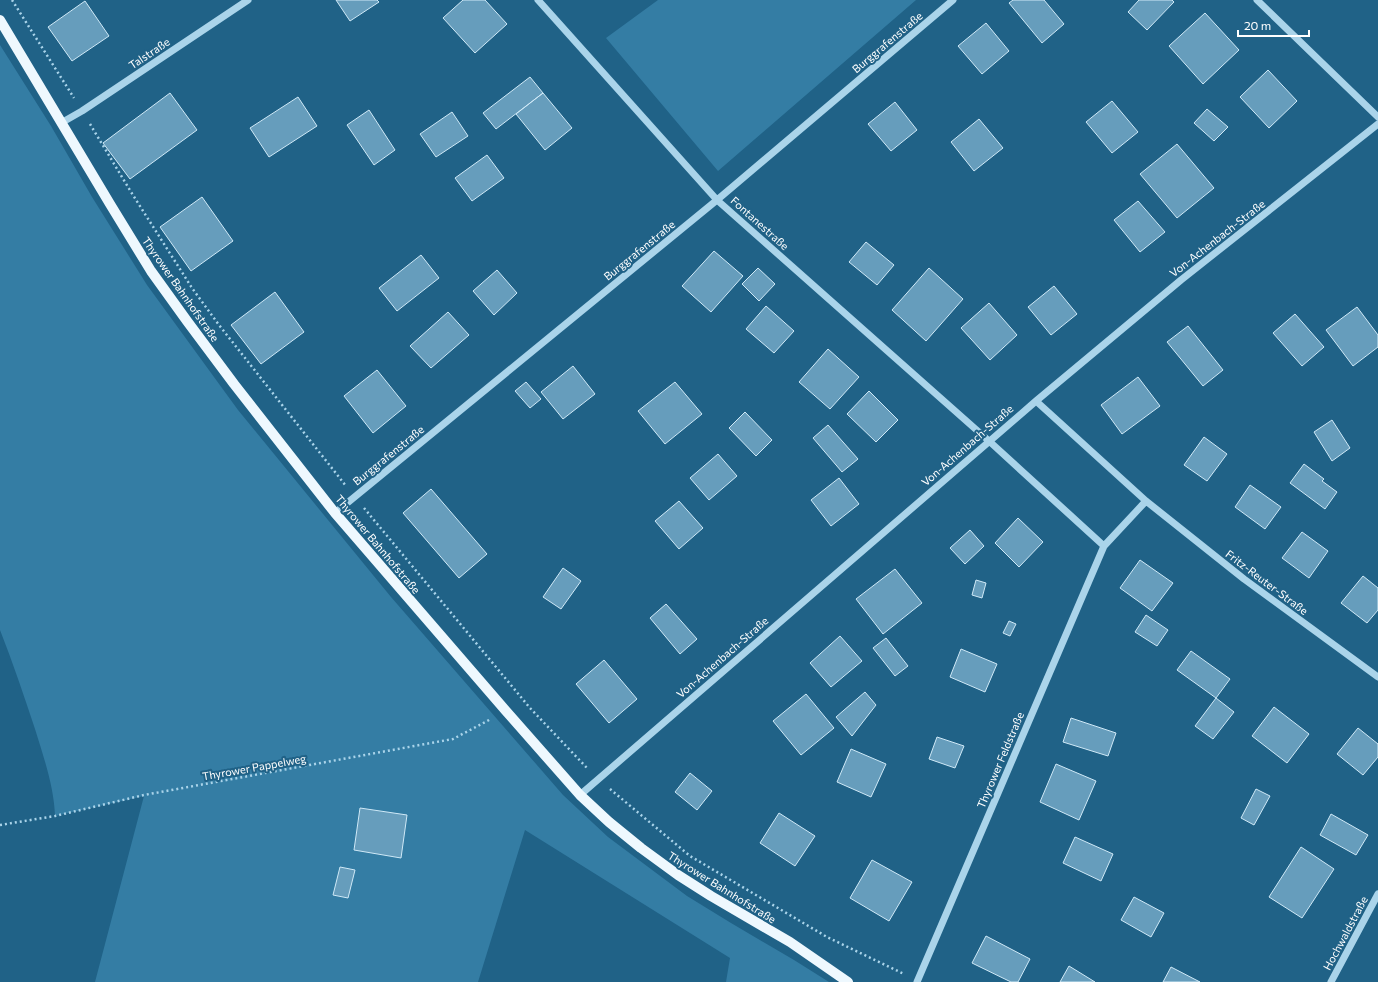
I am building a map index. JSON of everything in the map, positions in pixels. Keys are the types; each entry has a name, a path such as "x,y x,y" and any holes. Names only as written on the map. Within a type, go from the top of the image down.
{"main road":[{"name":"Thyrower Bahnhofstraße","path":"0,20 151,271 234,384 335,513 580,795 609,822 678,876 790,942 848,982"}],"street":[{"name":"Talstraße","path":"61,123 82,111 248,0"},
{"name":"Fontanestraße","path":"538,0 717,200 989,441"},
{"name":"Burggrafenstraße","path":"335,513 717,200 953,0"},
{"path":"1257,0 1378,117"},
{"name":"Von-Achenbach-Straße","path":"580,795 1036,401 1181,280 1378,124"},
{"name":"Fritz-Reuter-Straße","path":"1036,401 1146,502 1244,579 1378,677"},
{"path":"989,441 1104,546 1146,502"},
{"name":"Thyrower Feldstraße","path":"917,981 1104,546"},
{"name":"Hochwaldstraße","path":"1331,982 1378,894"}],"path":[{"path":"12,0 192,288 219,325 355,497 530,708 598,779 690,856 827,937 917,981"},
{"name":"Thyrower Pappelweg","path":"0,825 55,816 144,795 453,739 506,711"}],"shaded area":[{"path":"658,0 916,0 718,171 606,38"},
{"path":"0,45 147,285 238,410 391,597 563,795 608,837 687,896 829,982 726,982 730,958 525,830 478,982 95,982 144,796 55,816 51,783 45,762 23,692 0,630"}],"building":[{"path":"336,0 377,0 379,2 350,21"},
{"path":"463,0 485,0 507,24 475,53 443,18"},
{"path":"1013,0 1044,0 1064,24 1042,43 1009,3"},
{"path":"1139,0 1172,0 1174,2 1147,30 1128,12"},
{"path":"85,1 109,36 72,61 48,27"},
{"path":"1205,13 1239,50 1203,84 1169,46"},
{"path":"986,23 1009,51 982,74 958,46"},
{"path":"1268,70 1297,101 1269,128 1240,97"},
{"path":"530,77 543,93 496,129 483,113"},
{"path":"170,93 197,130 130,179 103,143"},
{"path":"543,93 572,128 545,150 516,114"},
{"path":"298,97 317,126 269,157 250,128"},
{"path":"1112,101 1138,132 1112,153 1086,122"},
{"path":"895,102 917,130 891,151 868,124"},
{"path":"1207,109 1228,127 1214,141 1194,123"},
{"path":"369,110 395,150 374,165 347,125"},
{"path":"452,112 468,136 436,157 420,134"},
{"path":"979,119 1003,148 974,171 951,142"},
{"path":"1177,144 1214,188 1177,218 1140,174"},
{"path":"487,155 504,178 472,201 455,178"},
{"path":"202,197 233,241 191,271 160,227"},
{"path":"1138,201 1165,232 1140,252 1114,220"},
{"path":"866,242 894,265 877,285 849,262"},
{"path":"714,251 743,276 711,312 682,286"},
{"path":"421,255 439,278 397,311 379,288"},
{"path":"758,268 775,284 759,301 742,284"},
{"path":"929,268 963,299 926,341 892,310"},
{"path":"497,270 517,293 494,315 473,291"},
{"path":"1054,286 1077,314 1051,335 1028,307"},
{"path":"275,292 304,332 261,364 231,325"},
{"path":"989,303 1017,335 990,360 961,328"},
{"path":"766,306 794,331 774,353 746,329"},
{"path":"1357,307 1378,335 1378,347 1353,366 1326,330"},
{"path":"448,312 469,335 431,368 410,346"},
{"path":"1295,314 1324,347 1302,366 1273,333"},
{"path":"1188,326 1223,370 1203,386 1167,342"},
{"path":"828,349 859,377 830,409 799,382"},
{"path":"573,366 595,394 563,419 541,392"},
{"path":"377,370 406,406 373,433 344,396"},
{"path":"1138,377 1160,406 1122,434 1101,405"},
{"path":"526,382 541,399 530,408 515,391"},
{"path":"675,382 702,414 665,444 638,411"},
{"path":"869,391 898,420 876,442 847,414"},
{"path":"745,412 772,440 756,456 729,428"},
{"path":"1332,420 1350,448 1332,461 1314,432"},
{"path":"828,425 858,459 842,472 813,438"},
{"path":"1204,437 1227,454 1207,481 1184,465"},
{"path":"718,454 737,476 709,500 690,478"},
{"path":"1304,464 1324,479 1322,481 1337,492 1325,509 1290,483"},
{"path":"839,478 859,504 831,526 811,500"},
{"path":"1250,485 1281,507 1265,529 1235,507"},
{"path":"431,489 487,554 459,578 403,513"},
{"path":"679,501 703,528 679,549 655,521"},
{"path":"1018,518 1043,542 1019,567 995,543"},
{"path":"970,530 984,546 965,564 950,548"},
{"path":"1302,532 1328,551 1309,578 1282,558"},
{"path":"1140,560 1173,583 1152,611 1120,588"},
{"path":"563,568 581,581 561,609 543,597"},
{"path":"895,569 922,603 883,634 856,599"},
{"path":"1363,576 1378,588 1378,610 1367,623 1341,603"},
{"path":"976,580 986,583 982,598 972,595"},
{"path":"666,604 697,639 680,654 650,618"},
{"path":"1146,615 1168,630 1157,646 1135,632"},
{"path":"1009,621 1016,624 1010,636 1003,633"},
{"path":"840,636 862,661 831,687 810,663"},
{"path":"886,638 908,666 895,676 873,648"},
{"path":"961,649 997,664 985,692 950,677"},
{"path":"1191,651 1230,679 1216,698 1177,670"},
{"path":"604,660 637,699 609,723 576,684"},
{"path":"865,692 876,705 852,736 836,717"},
{"path":"806,694 834,728 801,755 773,721"},
{"path":"1216,698 1234,712 1213,739 1195,726"},
{"path":"1274,707 1309,734 1287,763 1252,736"},
{"path":"1071,718 1116,733 1108,756 1063,742"},
{"path":"1358,728 1378,744 1378,757 1363,775 1337,754"},
{"path":"937,737 964,746 955,768 929,759"},
{"path":"851,749 886,764 871,797 837,782"},
{"path":"1056,764 1096,781 1079,820 1040,802"},
{"path":"690,773 712,791 697,810 675,792"},
{"path":"1256,789 1270,796 1254,825 1241,818"},
{"path":"360,808 407,815 401,858 354,850"},
{"path":"779,813 815,836 795,866 760,843"},
{"path":"1331,814 1368,835 1356,855 1320,835"},
{"path":"1075,837 1113,854 1101,881 1063,863"},
{"path":"1301,847 1334,869 1302,918 1269,897"},
{"path":"872,860 912,882 889,921 850,898"},
{"path":"340,867 355,870 348,898 333,895"},
{"path":"1134,897 1164,913 1151,937 1121,920"},
{"path":"986,936 1030,959 1018,982 1011,982 972,963"},
{"path":"1069,966 1095,982 1060,982"},
{"path":"1171,967 1200,982 1163,982"}]}
